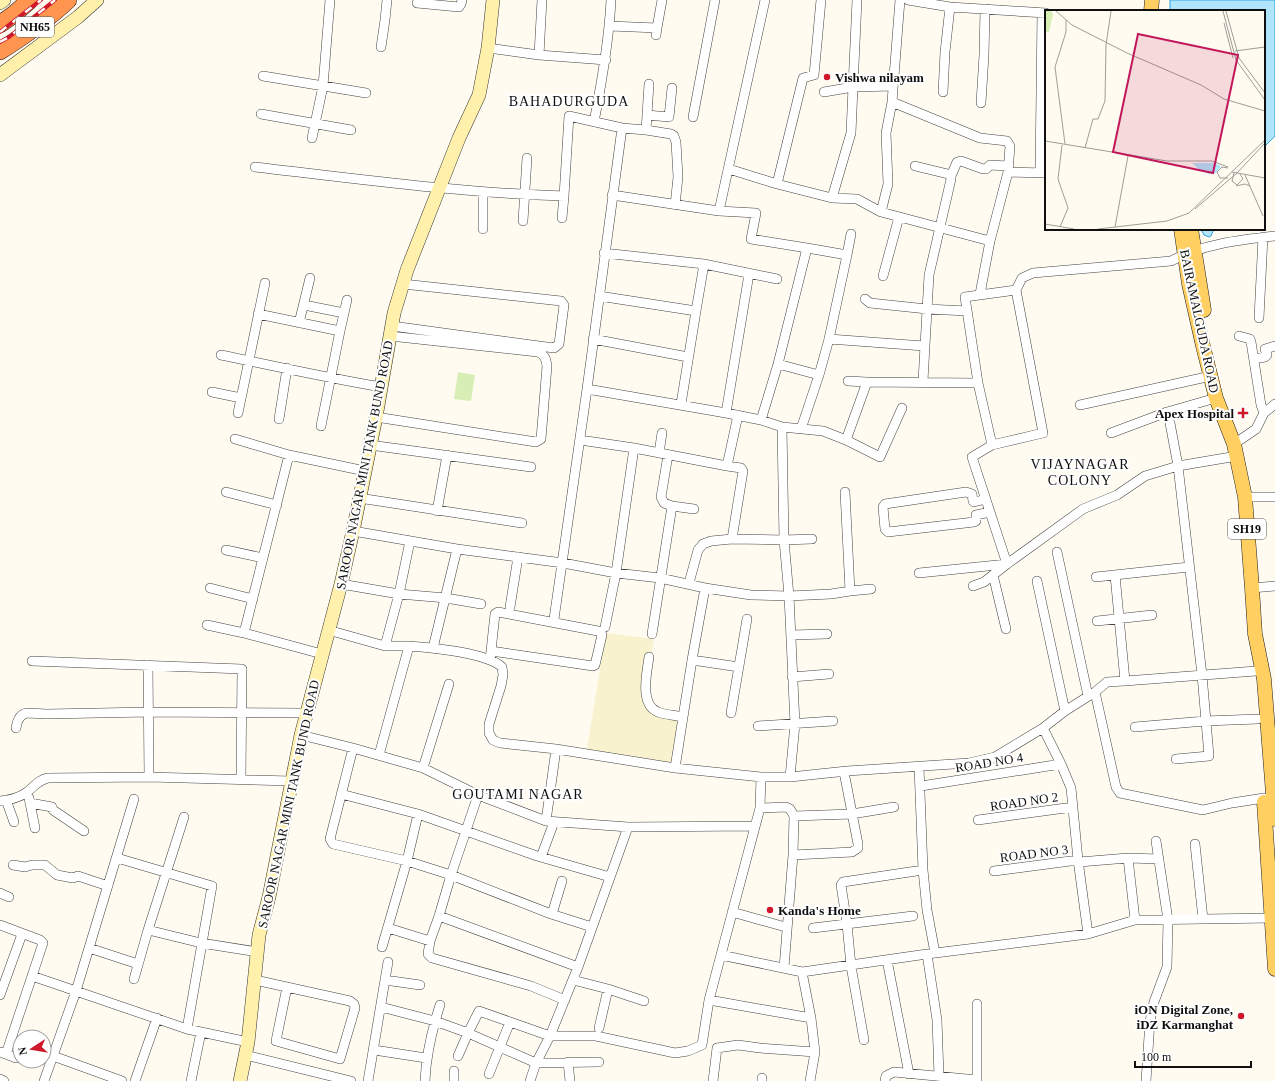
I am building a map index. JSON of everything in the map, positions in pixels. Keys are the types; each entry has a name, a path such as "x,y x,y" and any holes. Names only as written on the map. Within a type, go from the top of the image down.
{"highway":[{"name":"NH65","path":"0,24 30,0"},
{"name":"NH65","path":"0,51 21,38 54,13 68,0"}],"main road":[{"path":"0,3 4,0"},
{"path":"0,75 78,17 96,0"},
{"name":"SAROOR NAGAR MINI TANK BUND ROAD","path":"240,1081 248,1042 262,921 269,898 301,735 354,531 394,313 407,270 459,138 478,95 488,48 493,0"},
{"path":"1151,10 1152,0"},
{"path":"1159,10 1160,0"},
{"name":"BAIRAMALGUDA ROAD","path":"1181,230 1190,252 1210,339 1223,396 1223,412"},
{"name":"BAIRAMALGUDA ROAD","path":"1191,230 1189,284 1216,398 1223,412 1235,450 1245,497 1255,634 1264,679 1275,818"},
{"name":"BAIRAMALGUDA ROAD","path":"1257,649 1256,671 1258,719 1275,969"}],"street":[{"path":"312,138 323,86 330,0"},
{"path":"381,47 387,0"},
{"path":"416,3 459,7 462,0"},
{"path":"539,55 542,0"},
{"path":"594,122 606,60 611,0"},
{"path":"610,26 656,31 662,0"},
{"path":"693,117 715,0"},
{"path":"719,211 765,0"},
{"path":"777,184 803,78 814,75 821,0"},
{"path":"832,198 851,133 857,0"},
{"path":"880,212 888,184 886,133 892,102 900,0"},
{"path":"908,0 950,7 974,4 985,9 1044,13 1043,172 1008,169 990,164 983,169 961,161 957,162 951,176 929,275 923,381"},
{"path":"943,92 945,52 950,7"},
{"path":"981,103 985,9"},
{"path":"488,48 539,55 606,60"},
{"path":"263,76 366,93"},
{"path":"646,130 650,84"},
{"path":"824,92 853,87 893,86"},
{"path":"647,115 669,116 672,88"},
{"path":"892,102 980,138 1007,141 1010,146 1008,169 990,241 980,294"},
{"path":"261,114 351,130"},
{"path":"562,218 569,116 622,128 646,130 674,136 676,142 678,177 675,205"},
{"path":"554,619 563,563 622,128"},
{"path":"523,221 526,195 527,158"},
{"path":"915,166 951,176"},
{"path":"255,167 439,189 564,196"},
{"path":"729,169 777,184 832,198 857,200 880,212 899,218 990,241"},
{"path":"483,192 483,229"},
{"path":"612,195 719,211 756,213 751,239 847,255"},
{"path":"883,276 899,218"},
{"path":"800,429 819,375 829,339 851,234"},
{"path":"1007,564 972,457 992,445 1043,432 1016,290 1022,278 1033,273 1171,261 1190,252 1210,246 1275,236"},
{"path":"1259,318 1263,238"},
{"path":"761,420 778,364 807,248"},
{"path":"604,253 704,264 776,279"},
{"path":"681,404 704,264"},
{"path":"726,413 749,274"},
{"path":"299,323 310,278"},
{"path":"238,413 265,283"},
{"path":"391,331 554,348 559,344 564,305 561,301 403,284"},
{"path":"992,445 978,383 964,297 1016,290"},
{"path":"599,296 696,311"},
{"path":"865,299 870,303 927,309 967,311"},
{"path":"321,426 347,300"},
{"path":"304,305 344,313"},
{"path":"258,314 340,331"},
{"path":"376,417 536,442 540,439 547,366 546,358 542,354 538,352 391,331"},
{"path":"1239,336 1250,339 1261,405 1264,413"},
{"path":"593,339 688,357"},
{"path":"829,339 924,346"},
{"path":"1254,359 1267,356 1265,349 1275,346"},
{"path":"221,355 287,368 331,379 381,387"},
{"path":"778,364 819,375"},
{"path":"279,419 287,368"},
{"path":"1080,405 1211,376"},
{"path":"848,381 978,383"},
{"path":"846,440 867,382"},
{"path":"587,389 738,415 761,420 782,427 823,430 880,457 902,408"},
{"path":"212,392 241,398"},
{"path":"1111,433 1167,412 1216,398"},
{"path":"973,586 984,582 1083,509 1117,495 1145,476 1235,450 1256,429 1264,413 1275,404"},
{"path":"727,466 738,415"},
{"path":"1170,423 1178,466 1202,675 1209,756 1176,759"},
{"path":"782,427 784,540 789,596 795,724 790,777"},
{"path":"662,434 664,454 661,497 664,503 672,506 694,509"},
{"path":"235,440 289,455 364,471"},
{"path":"580,440 634,448 740,468 743,472 732,539"},
{"path":"370,445 531,467"},
{"path":"605,627 616,573 634,448"},
{"path":"244,633 289,455"},
{"path":"437,511 447,455"},
{"path":"226,492 277,505"},
{"path":"845,492 850,591"},
{"path":"986,499 974,502 972,501 972,494 966,492 885,504 883,507 886,529 888,532 974,522 976,520 976,515 990,512"},
{"path":"1245,497 1275,497"},
{"path":"360,498 522,523"},
{"path":"652,634 672,506"},
{"path":"354,531 456,548 563,563 616,573 660,578 705,588 751,595 789,596 831,594 872,589"},
{"path":"689,584 698,550 703,544 711,541 732,539 812,539"},
{"path":"385,646 400,594 410,540"},
{"path":"433,648 446,598 456,548"},
{"path":"226,550 263,558"},
{"path":"1057,552 1091,694 1116,787 1120,792 1204,810 1232,803 1264,798"},
{"path":"510,607 518,557"},
{"path":"919,573 1007,564"},
{"path":"1096,577 1189,567"},
{"path":"993,575 1006,629"},
{"path":"1116,575 1125,682"},
{"path":"1037,581 1065,711"},
{"path":"341,584 400,594 446,598 481,604"},
{"path":"1252,588 1275,586"},
{"path":"210,588 253,599"},
{"path":"675,768 705,588"},
{"path":"328,630 385,646 433,648 488,658 496,657 593,666 595,664 602,635 598,631 498,612 495,614 496,657 503,675 489,724 489,733 493,740 500,743 556,749 675,768 761,777 790,777 969,763 995,757 1044,728 1065,711 1107,682 1125,682 1256,671"},
{"path":"1097,621 1152,615"},
{"path":"732,713 747,619"},
{"path":"207,625 244,633 322,654"},
{"path":"791,635 827,634"},
{"path":"379,755 409,646"},
{"path":"649,657 645,689 650,707 658,712 683,717"},
{"path":"692,660 739,667"},
{"path":"32,661 242,669 241,779"},
{"path":"148,665 149,777"},
{"path":"792,677 829,674"},
{"path":"423,768 449,684"},
{"path":"16,728 18,721 24,713 149,712 306,714"},
{"path":"1135,727 1205,721 1258,719"},
{"path":"758,726 833,721"},
{"path":"1044,728 1071,788 1078,861 1088,934"},
{"path":"301,735 423,768 478,795 550,822 628,827 755,826"},
{"path":"353,748 330,839 331,842 337,846 407,862 451,875 552,914 592,927"},
{"path":"541,857 550,822 556,749"},
{"name":"ROAD NO 4","path":"920,786 1061,764"},
{"path":"919,767 922,870 937,1020 939,1076"},
{"path":"793,855 856,851 858,848 844,772"},
{"path":"14,822 3,801 21,796 40,780 48,778 149,777 291,781"},
{"path":"702,1045 709,1000 760,808 761,777"},
{"path":"28,791 35,828"},
{"path":"341,794 418,814 541,857 610,877"},
{"path":"478,795 451,875 440,916 430,941 428,954 432,958 531,986 565,1000"},
{"path":"44,1081 76,991 134,799"},
{"path":"30,803 52,807 53,810 84,831"},
{"path":"760,808 786,807 790,809 794,816 793,855 784,968"},
{"path":"794,816 852,814 894,807"},
{"name":"ROAD NO 2","path":"978,820 1073,807"},
{"path":"382,947 407,862 418,814"},
{"path":"134,979 184,817"},
{"path":"530,1081 536,1063 550,1036 573,980 628,827"},
{"path":"1146,1081 1150,1021 1154,1002 1167,967 1168,920 1156,841"},
{"path":"1195,844 1203,919"},
{"path":"117,858 212,886 187,1029"},
{"path":"1128,858 1135,920"},
{"name":"ROAD NO 3","path":"994,871 1078,861 1159,858"},
{"path":"13,865 25,867 32,865 45,865 57,874 73,878 78,876 108,886"},
{"path":"864,1040 851,966 847,924 841,887 842,883 922,870"},
{"path":"552,914 562,881"},
{"path":"732,912 782,926"},
{"path":"440,916 578,967"},
{"path":"813,928 913,916"},
{"path":"721,955 802,972 1088,934 1135,920 1272,918"},
{"path":"0,925 40,940 42,943 32,976 3,1053"},
{"path":"388,928 430,941"},
{"path":"148,930 202,943 258,952"},
{"path":"0,995 22,934"},
{"path":"89,948 138,964"},
{"path":"887,960 909,1074"},
{"path":"368,1081 388,962"},
{"path":"802,972 812,1018 815,1052 810,1081"},
{"path":"32,976 187,1029 248,1042"},
{"path":"255,980 287,987 350,1001 354,1004 355,1008 340,1059 276,1042 287,987"},
{"path":"385,980 420,985"},
{"path":"573,980 608,989 644,1001"},
{"path":"599,1028 608,989"},
{"path":"709,1000 812,1018"},
{"path":"885,1081 886,1076 894,1072 977,1080 977,1004"},
{"path":"425,1081 426,1058 440,1005"},
{"path":"381,1007 435,1021 468,1033 499,1048 536,1063 599,1062"},
{"path":"458,1056 479,1011 550,1036 596,1036 675,1053 688,1051 702,1045 717,1048 738,1045 815,1052"},
{"path":"135,1081 157,1018"},
{"path":"489,1074 510,1022"},
{"path":"191,1081 201,1032"},
{"path":"713,1081 717,1048"},
{"path":"374,1050 426,1058"},
{"path":"245,1055 351,1081"},
{"path":"53,1056 122,1081"},
{"path":"568,1062 570,1081"},
{"path":"454,1071 454,1081"},
{"path":"0,1079 4,1081"}],"shaded area":[{"path":"606,633 654,639 645,684 651,712 679,720 672,763 587,749"}],"green space":[{"path":"458,372 475,375 471,401 454,399"}],"water":[{"path":"1170,0 1275,0 1275,136 1265,146 1265,10 1170,10"},
{"path":"1202,230 1214,230 1211,236 1209,237 1204,235"}],"railway":[{"path":"0,32 41,0"},
{"path":"0,42 9,37 55,0"}],"place":[{"name":"Vishwa nilayam","path":"827,77"},
{"name":"Apex Hospital","path":"1243,413"},
{"name":"Kanda's Home","path":"770,910"},
{"name":"iON Digital Zone, iDZ Karmanghat","path":"1241,1016"}],"district":[{"name":"BAHADURGUDA","path":"569,101"},
{"name":"VIJAYNAGAR COLONY","path":"1080,472"},
{"name":"GOUTAMI NAGAR","path":"518,794"}]}
